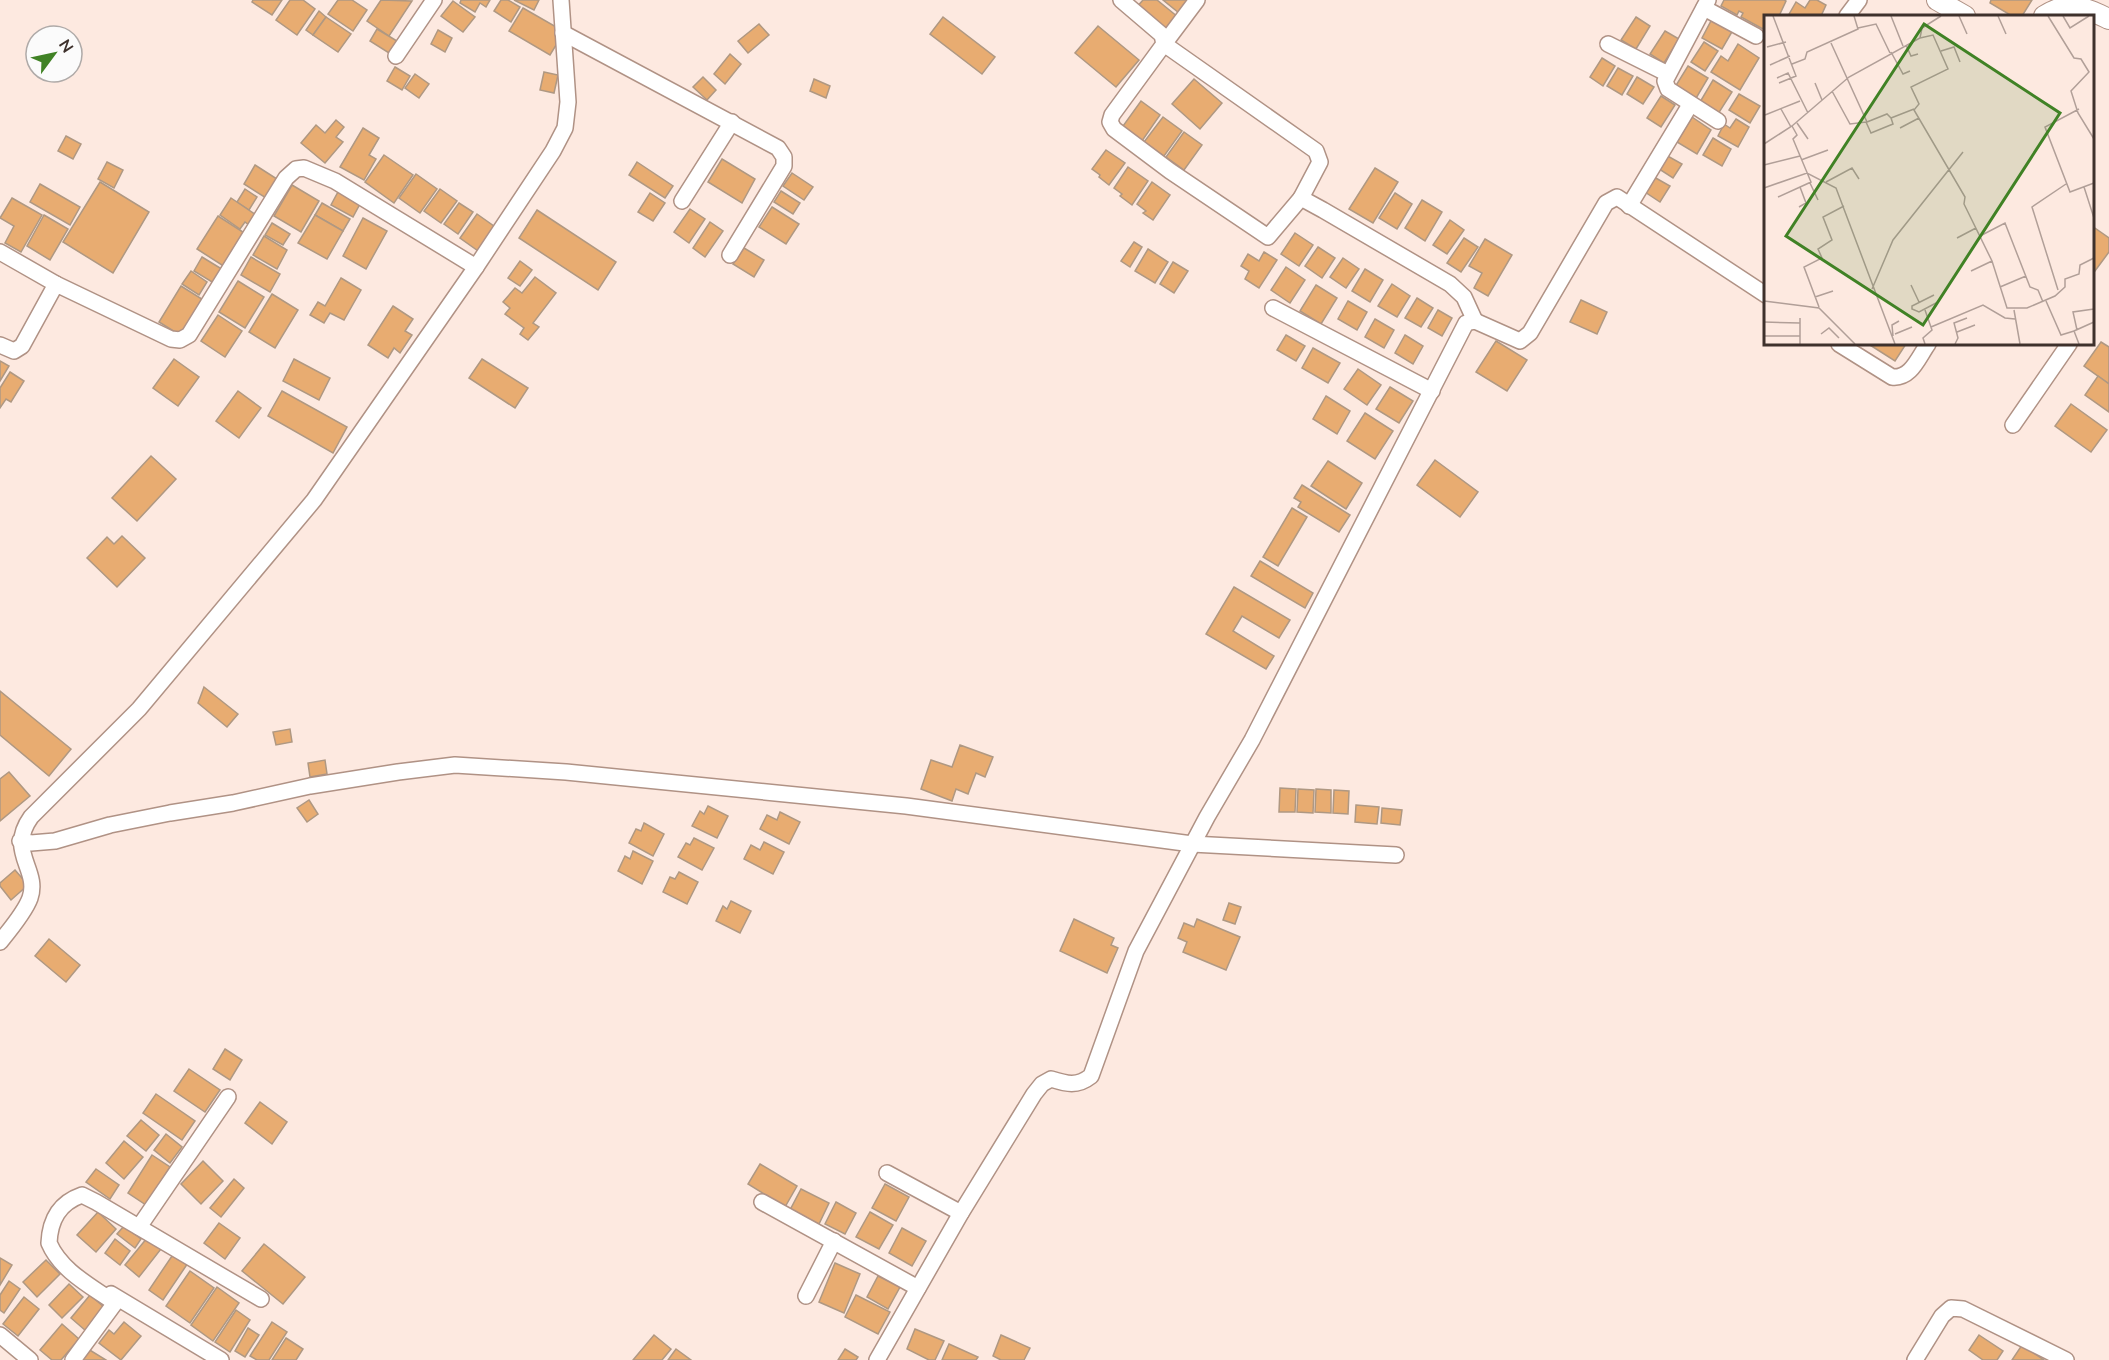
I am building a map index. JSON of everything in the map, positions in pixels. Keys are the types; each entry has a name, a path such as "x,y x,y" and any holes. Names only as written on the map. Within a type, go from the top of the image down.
{"street":[{"path":"396,56 434,0"},
{"path":"0,942 30,898 31,885 20,841 31,817 138,709 314,500 476,267 553,151 565,128 568,102 561,0"},
{"path":"1121,0 1162,35 1164,44 1316,151 1320,162 1301,198 1268,237 1170,171 1114,129 1110,122 1112,115 1164,44 1197,0"},
{"path":"1848,15 1859,0"},
{"path":"1937,0 1963,15"},
{"path":"1718,121 1668,89 1665,81 1668,74 1706,4 1756,36"},
{"path":"2046,15 2059,6 2074,4 2109,19"},
{"path":"563,33 778,148 784,157 784,166 730,255"},
{"path":"1608,44 1668,74"},
{"path":"1629,206 1690,105"},
{"path":"682,201 732,122"},
{"path":"0,252 56,284 171,339 180,340 189,335 286,178 296,169 304,168 335,181 476,267"},
{"path":"896,1360 879,1356 961,1213 1012,1128 1042,1084 1051,1079 1065,1084 1082,1083 1091,1076 1136,951 1192,844 1252,740 1466,323 1475,321 1520,341 1530,333 1606,203 1617,197 1764,294"},
{"path":"1301,198 1450,284 1464,297 1475,321"},
{"path":"0,345 14,351 22,346 56,284"},
{"path":"1273,308 1432,391"},
{"path":"1841,345 1892,378 1907,375 1927,345"},
{"path":"2013,425 2068,345"},
{"path":"20,841 31,843 55,841 110,825 332,782 454,765 566,772 906,806 1192,844 1396,855"},
{"path":"139,1227 228,1097"},
{"path":"887,1173 961,1213"},
{"path":"115,1303 73,1274 57,1258 49,1244 52,1221 57,1212 72,1198 82,1195 261,1299"},
{"path":"762,1202 918,1288"},
{"path":"806,1296 834,1240"},
{"path":"115,1303 111,1294 221,1360"},
{"path":"73,1360 115,1303"},
{"path":"1915,1360 1942,1316 1950,1308 1963,1309 2066,1360"},
{"path":"0,1335 30,1360"}],"building":[{"path":"253,0 282,0 272,15 252,2"},
{"path":"290,0 303,0 315,9 297,35 276,20"},
{"path":"338,0 352,0 367,10 353,31 328,14"},
{"path":"381,0 412,1 389,36 367,21"},
{"path":"461,0 490,0 486,7 480,3 475,12 460,3"},
{"path":"501,0 508,0 520,7 511,22 494,11"},
{"path":"514,0 539,0 534,10"},
{"path":"1143,0 1157,0 1178,17 1166,32 1136,8"},
{"path":"1163,0 1189,0 1179,13"},
{"path":"1724,0 1786,1 1779,15 1764,15 1763,29 1741,17 1743,13 1739,11 1737,15 1721,6"},
{"path":"1810,0 1817,0 1826,5 1821,15 1789,15 1796,2 1805,8"},
{"path":"1991,0 2032,0 2023,15 2010,15 1990,3"},
{"path":"453,1 475,17 463,32 441,16"},
{"path":"523,8 558,28 555,34 561,37 550,55 509,31"},
{"path":"319,11 326,17 313,35 306,30"},
{"path":"326,17 351,34 338,52 313,35"},
{"path":"943,17 995,57 982,74 930,34"},
{"path":"1636,17 1650,26 1636,49 1621,40"},
{"path":"1712,19 1733,30 1722,49 1702,38"},
{"path":"759,24 769,35 748,53 738,41"},
{"path":"1098,26 1139,60 1116,87 1075,53"},
{"path":"377,29 397,41 389,53 370,41"},
{"path":"438,30 452,38 445,52 431,44"},
{"path":"1665,31 1679,39 1664,63 1650,54"},
{"path":"1704,42 1718,51 1705,71 1691,62"},
{"path":"1738,44 1759,58 1740,90 1711,72 1721,56 1728,61"},
{"path":"730,54 741,64 725,84 714,74"},
{"path":"1602,58 1615,66 1603,86 1590,77"},
{"path":"1688,66 1708,78 1695,100 1675,87"},
{"path":"395,67 410,76 402,90 387,81"},
{"path":"1618,68 1633,76 1622,95 1607,86"},
{"path":"544,72 558,75 554,93 540,90"},
{"path":"415,74 429,84 419,98 405,88"},
{"path":"703,77 716,90 707,100 693,87"},
{"path":"1637,77 1654,87 1643,104 1627,94"},
{"path":"814,79 830,86 826,98 810,91"},
{"path":"1194,79 1222,103 1200,129 1172,104"},
{"path":"1713,80 1732,92 1718,114 1700,102"},
{"path":"1739,94 1760,106 1750,123 1729,110"},
{"path":"1661,96 1675,105 1661,127 1647,118"},
{"path":"1141,101 1160,115 1142,141 1123,126"},
{"path":"1163,117 1182,131 1164,156 1144,142"},
{"path":"1692,117 1711,130 1697,154 1677,142"},
{"path":"1736,119 1749,127 1738,147 1718,136 1724,124 1730,128"},
{"path":"336,120 344,127 336,137 343,142 325,163 301,143 316,125 325,133"},
{"path":"363,128 379,138 369,155 376,159 364,180 340,167"},
{"path":"1184,132 1202,145 1184,170 1166,157"},
{"path":"66,136 81,144 73,159 58,151"},
{"path":"1713,138 1731,149 1722,166 1703,155"},
{"path":"1106,150 1125,163 1109,185 1092,169"},
{"path":"1664,154 1682,164 1673,178 1656,167"},
{"path":"384,155 413,175 394,203 365,182"},
{"path":"722,159 755,179 742,203 708,182"},
{"path":"107,162 123,170 114,188 98,179"},
{"path":"637,162 673,186 665,198 629,175"},
{"path":"255,165 277,179 266,198 244,184"},
{"path":"1128,167 1148,181 1132,205 1114,188"},
{"path":"1375,168 1398,182 1373,223 1349,209"},
{"path":"792,173 813,187 804,200 783,186"},
{"path":"416,174 437,189 420,213 399,198"},
{"path":"1654,177 1670,186 1660,202 1645,192"},
{"path":"100,182 149,212 113,273 63,242"},
{"path":"1152,182 1170,195 1153,220 1143,213 1146,211 1137,204"},
{"path":"40,184 80,207 70,225 30,202"},
{"path":"292,185 319,201 301,232 274,216"},
{"path":"245,189 257,197 249,210 237,202"},
{"path":"440,189 457,201 441,223 424,211"},
{"path":"339,190 361,202 353,217 331,205"},
{"path":"781,191 800,203 793,214 774,202"},
{"path":"650,193 665,203 653,221 638,212"},
{"path":"1395,193 1412,204 1397,229 1379,218"},
{"path":"12,198 42,215 21,252 5,243 14,226 0,218"},
{"path":"231,198 256,215 249,225 245,222 240,229 220,215"},
{"path":"1422,200 1442,212 1425,241 1405,228"},
{"path":"322,203 350,219 343,231 315,215"},
{"path":"459,203 473,212 458,234 444,224"},
{"path":"772,207 799,224 786,244 759,227"},
{"path":"690,209 705,219 689,243 674,232"},
{"path":"537,210 616,262 598,290 519,238"},
{"path":"477,214 498,229 481,253 460,238"},
{"path":"44,215 68,229 50,260 27,246"},
{"path":"315,215 343,231 327,259 298,243"},
{"path":"218,216 246,234 225,267 197,249"},
{"path":"363,218 387,231 366,269 343,256"},
{"path":"1450,220 1464,230 1447,254 1433,245"},
{"path":"710,222 723,231 705,257 693,248"},
{"path":"272,223 290,234 283,245 265,235"},
{"path":"2094,227 2109,238 2109,252 2094,272"},
{"path":"1295,233 1313,245 1299,266 1281,254"},
{"path":"264,236 287,250 277,269 253,255"},
{"path":"1464,238 1478,247 1461,272 1447,263"},
{"path":"1485,239 1512,255 1488,296 1474,288 1482,273 1469,266"},
{"path":"1134,242 1142,247 1130,267 1121,261"},
{"path":"1318,247 1335,258 1322,278 1305,266"},
{"path":"744,248 764,260 754,277 733,264"},
{"path":"1148,249 1168,262 1155,283 1135,271"},
{"path":"1264,252 1277,260 1259,288 1245,279 1249,271 1241,266 1248,254 1259,261"},
{"path":"202,257 225,271 217,285 194,271"},
{"path":"251,257 280,274 270,292 241,275"},
{"path":"1343,258 1359,269 1346,288 1330,277"},
{"path":"520,261 532,270 520,286 508,278"},
{"path":"1173,262 1188,271 1174,293 1160,284"},
{"path":"1286,267 1305,280 1290,303 1271,290"},
{"path":"1365,269 1383,280 1370,302 1352,291"},
{"path":"191,271 207,282 199,295 182,284"},
{"path":"535,277 556,293 533,323 539,327 528,340 520,334 524,328 505,314 510,308 503,302 515,288 522,293"},
{"path":"341,278 361,290 344,320 330,313 324,323 310,315 318,302 325,306"},
{"path":"238,281 264,297 245,328 219,312"},
{"path":"1392,284 1410,296 1397,317 1378,306"},
{"path":"1316,285 1337,298 1321,324 1300,311"},
{"path":"181,286 205,301 183,337 159,322"},
{"path":"272,294 298,310 275,348 249,332"},
{"path":"1417,298 1433,308 1421,327 1405,318"},
{"path":"1581,300 1607,312 1597,334 1570,322"},
{"path":"1348,301 1367,312 1357,330 1338,319"},
{"path":"393,306 413,319 405,331 412,335 400,353 394,348 388,358 368,345"},
{"path":"1438,310 1452,318 1442,336 1428,328"},
{"path":"218,315 242,331 225,357 201,341"},
{"path":"1375,319 1394,330 1384,348 1365,337"},
{"path":"1286,335 1305,346 1296,361 1277,350"},
{"path":"1405,335 1423,346 1413,364 1395,353"},
{"path":"1496,341 1527,360 1507,391 1476,372"},
{"path":"2101,342 2109,347 2109,384 2084,366"},
{"path":"1870,345 1905,345 1895,361"},
{"path":"1313,348 1340,363 1328,383 1302,368"},
{"path":"174,359 199,377 178,406 153,388"},
{"path":"294,359 330,378 319,400 283,381"},
{"path":"482,359 528,388 515,408 469,378"},
{"path":"0,361 9,366 0,381"},
{"path":"1358,369 1381,385 1367,405 1344,389"},
{"path":"10,372 24,381 11,402 6,399 0,408 0,388"},
{"path":"2098,376 2109,384 2109,412 2085,395"},
{"path":"1390,387 1413,401 1399,423 1376,409"},
{"path":"238,391 261,408 239,438 216,421"},
{"path":"282,391 347,427 333,453 268,416"},
{"path":"1326,396 1350,411 1337,434 1313,419"},
{"path":"2071,404 2107,430 2091,452 2055,426"},
{"path":"1365,413 1393,431 1375,459 1347,441"},
{"path":"151,456 176,479 137,521 112,498"},
{"path":"1435,460 1478,492 1460,517 1417,485"},
{"path":"1328,461 1362,483 1346,509 1311,486"},
{"path":"1302,485 1350,515 1339,532 1298,507 1301,502 1294,498"},
{"path":"1292,508 1307,517 1278,566 1263,557"},
{"path":"122,536 145,558 117,587 87,558 107,537 114,544"},
{"path":"1260,561 1313,593 1305,608 1251,576"},
{"path":"1234,587 1290,620 1279,638 1242,616 1233,631 1274,656 1266,669 1206,634"},
{"path":"204,687 238,714 227,727 198,703"},
{"path":"0,691 71,749 49,776 0,735"},
{"path":"290,729 292,742 276,745 273,732"},
{"path":"960,745 993,757 985,777 976,773 968,794 956,789 952,801 921,789 931,760 952,767"},
{"path":"325,760 327,774 310,777 308,763"},
{"path":"9,772 30,796 0,821 0,779"},
{"path":"1280,788 1296,789 1295,812 1279,812"},
{"path":"1298,789 1314,790 1313,813 1297,812"},
{"path":"1316,789 1331,790 1331,813 1315,812"},
{"path":"1334,790 1349,791 1348,814 1333,813"},
{"path":"309,800 318,814 307,822 297,808"},
{"path":"1356,805 1379,807 1377,824 1355,822"},
{"path":"708,806 728,816 717,838 692,826 700,811 704,814"},
{"path":"1382,808 1402,810 1400,825 1381,823"},
{"path":"780,812 800,822 789,844 760,829 767,815 777,820"},
{"path":"644,823 664,834 653,856 629,843 636,829 641,831"},
{"path":"694,838 714,848 702,870 678,857 686,843 690,845"},
{"path":"764,842 784,852 773,874 744,859 751,845 760,850"},
{"path":"633,851 653,861 642,884 618,871 625,856 630,859"},
{"path":"15,870 28,885 11,900 0,883"},
{"path":"679,872 698,882 687,904 663,892 670,877 675,879"},
{"path":"731,901 751,911 740,933 716,921 723,906 727,909"},
{"path":"1229,903 1241,907 1235,924 1223,920"},
{"path":"1074,919 1114,938 1111,945 1118,948 1107,973 1060,951"},
{"path":"1197,919 1240,937 1226,970 1183,952 1187,942 1178,938 1184,923 1194,927"},
{"path":"49,939 80,965 66,982 35,956"},
{"path":"225,1049 242,1060 230,1080 213,1069"},
{"path":"189,1069 220,1090 205,1112 174,1091"},
{"path":"156,1094 195,1121 182,1140 143,1113"},
{"path":"260,1102 287,1122 272,1144 245,1123"},
{"path":"141,1120 159,1135 146,1151 127,1136"},
{"path":"166,1134 182,1147 170,1163 154,1150"},
{"path":"124,1141 143,1157 124,1179 106,1163"},
{"path":"152,1155 170,1167 146,1205 128,1193"},
{"path":"203,1161 223,1181 201,1204 181,1184"},
{"path":"760,1164 797,1186 785,1207 748,1184"},
{"path":"96,1169 119,1185 110,1199 86,1182"},
{"path":"234,1179 244,1188 221,1217 210,1208"},
{"path":"885,1184 909,1197 896,1221 872,1208"},
{"path":"801,1189 829,1203 819,1224 790,1210"},
{"path":"836,1202 856,1213 845,1234 825,1224"},
{"path":"98,1212 116,1229 96,1252 77,1235"},
{"path":"870,1212 893,1225 879,1249 856,1237"},
{"path":"219,1223 240,1238 225,1259 204,1243"},
{"path":"124,1226 141,1239 135,1248 117,1234"},
{"path":"902,1228 926,1241 912,1266 889,1253"},
{"path":"147,1238 161,1249 139,1277 125,1265"},
{"path":"115,1239 130,1251 120,1265 105,1253"},
{"path":"264,1244 305,1277 283,1304 242,1271"},
{"path":"174,1253 188,1263 163,1300 149,1290"},
{"path":"0,1258 12,1265 0,1285"},
{"path":"46,1260 60,1274 37,1297 23,1282"},
{"path":"835,1263 860,1274 844,1313 819,1302"},
{"path":"190,1271 214,1288 190,1323 166,1306"},
{"path":"878,1276 900,1287 888,1309 867,1297"},
{"path":"9,1281 20,1289 4,1313 0,1310 0,1295"},
{"path":"69,1284 83,1297 62,1318 49,1305"},
{"path":"217,1287 239,1303 213,1341 191,1325"},
{"path":"90,1295 105,1308 86,1331 71,1318"},
{"path":"856,1295 890,1312 878,1334 845,1317"},
{"path":"24,1297 39,1309 18,1336 3,1324"},
{"path":"236,1310 250,1320 230,1352 215,1342"},
{"path":"124,1322 141,1336 121,1360 99,1343 109,1330 114,1334"},
{"path":"272,1322 287,1332 269,1360 257,1360 250,1356"},
{"path":"62,1324 79,1339 61,1360 52,1360 40,1350"},
{"path":"248,1328 259,1335 245,1357 235,1351"},
{"path":"915,1329 944,1341 935,1360 929,1360 907,1349"},
{"path":"654,1335 671,1349 662,1360 633,1360"},
{"path":"1001,1335 1030,1348 1024,1360 1001,1360 993,1356"},
{"path":"1979,1335 2003,1351 1997,1360 1983,1360 1969,1350"},
{"path":"286,1338 303,1349 296,1360 272,1360"},
{"path":"949,1344 978,1357 976,1360 942,1360"},
{"path":"2022,1345 2044,1360 2012,1360"},
{"path":"88,1349 106,1360 81,1360"},
{"path":"676,1349 691,1360 668,1360"},
{"path":"845,1349 858,1357 856,1360 838,1360"}]}
